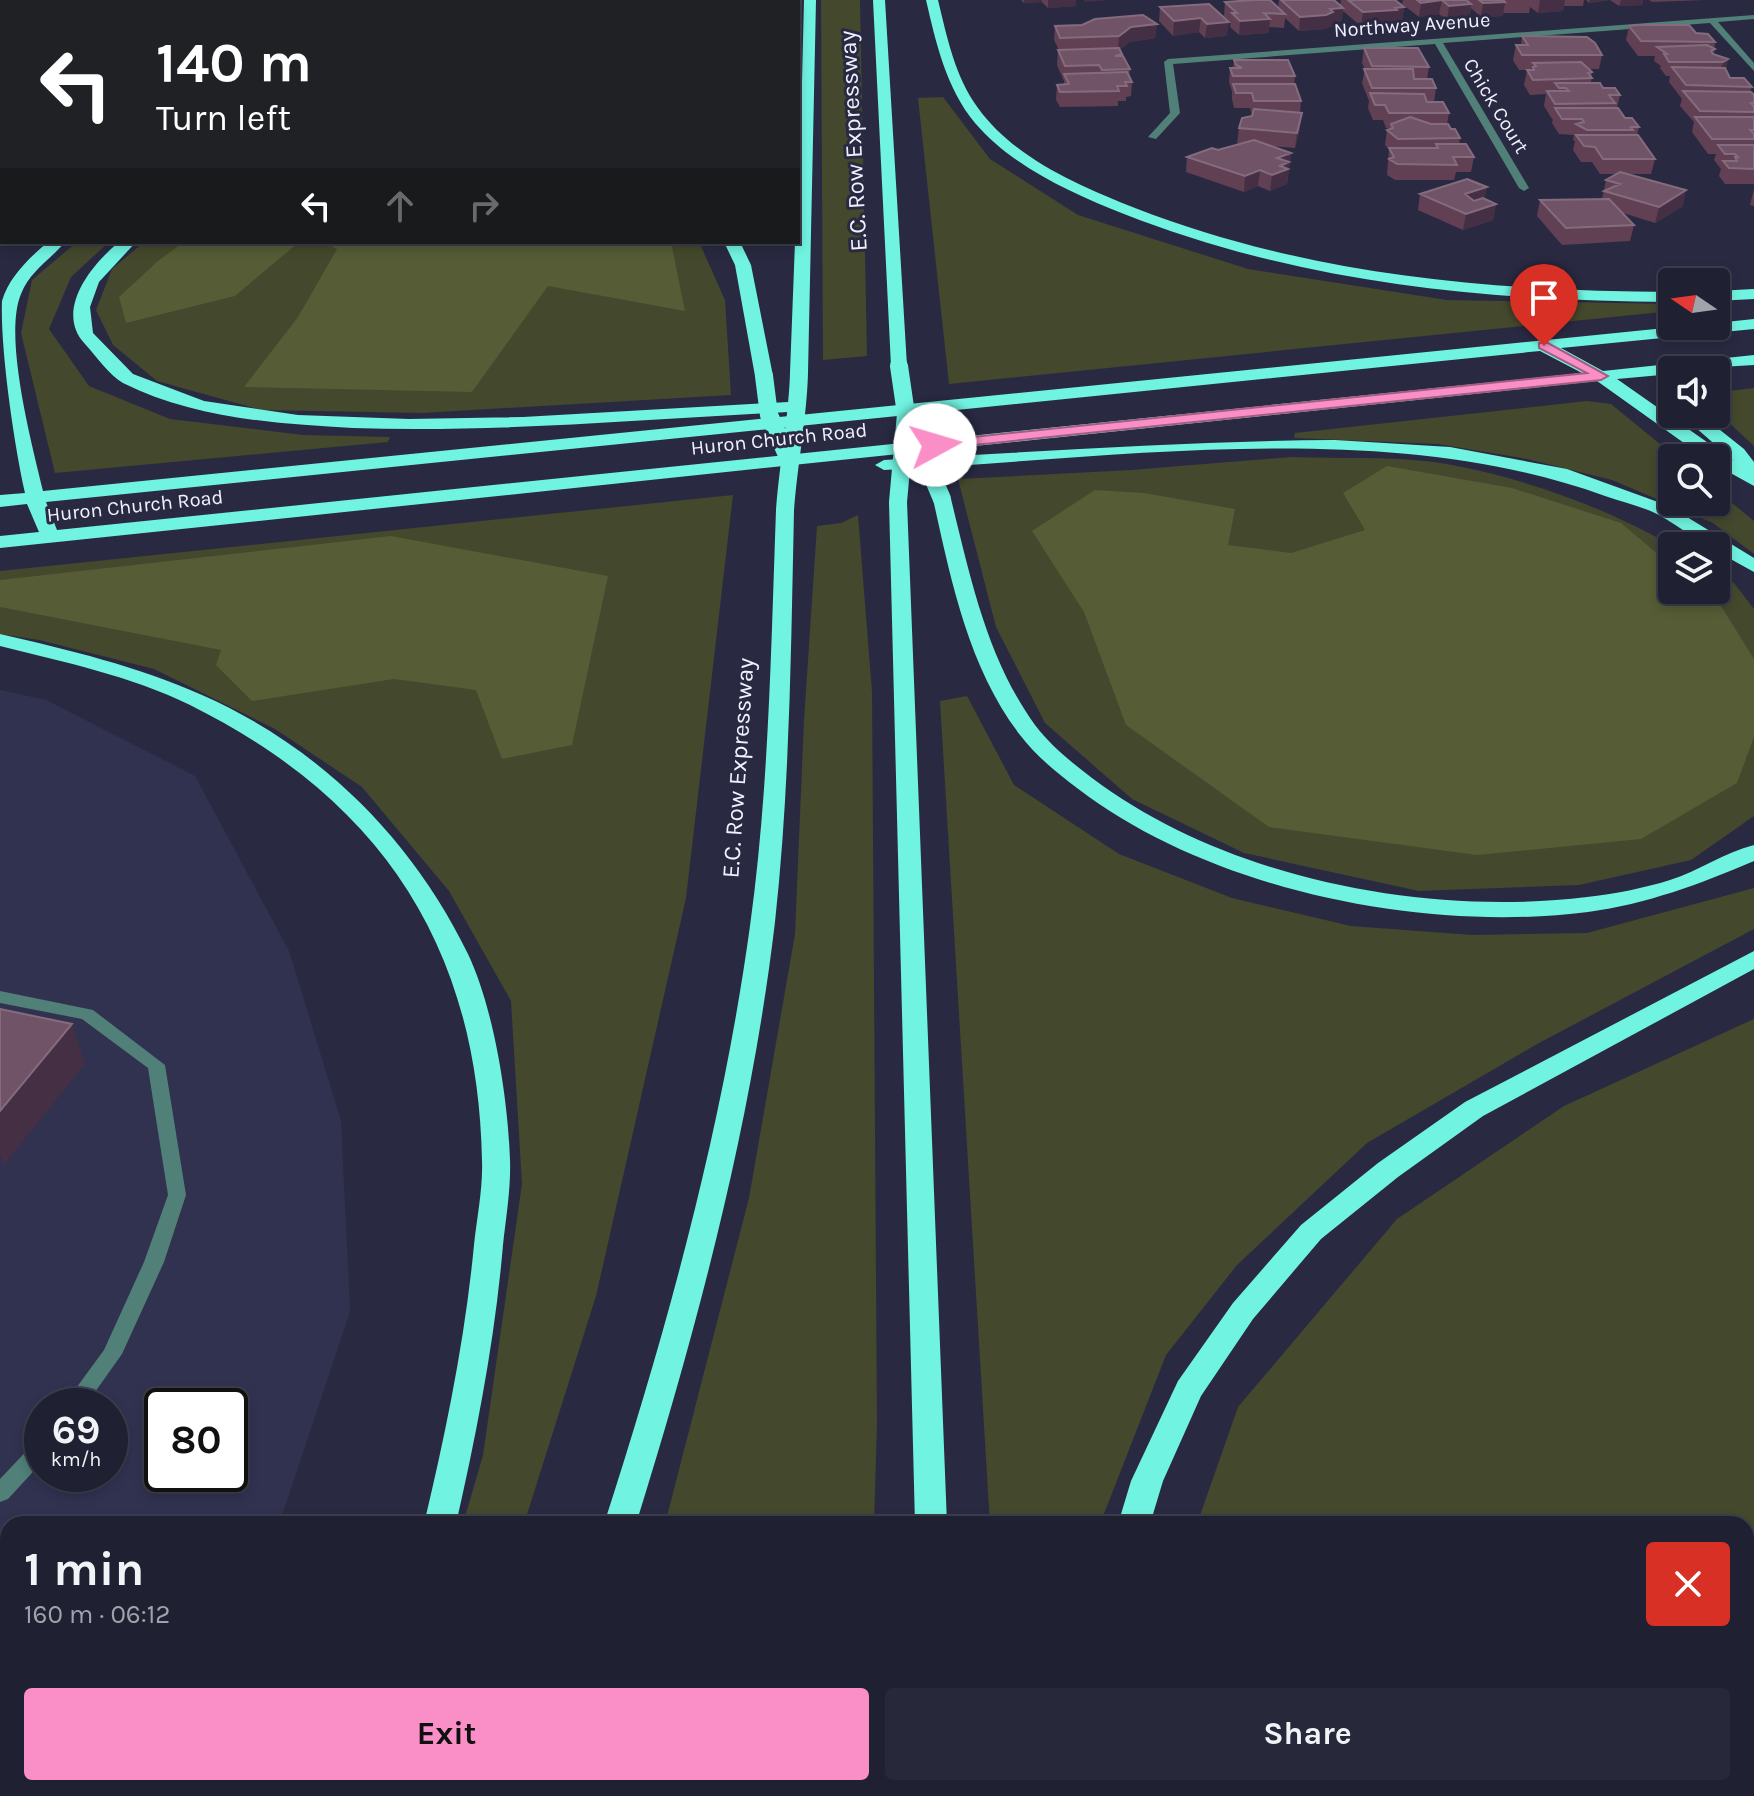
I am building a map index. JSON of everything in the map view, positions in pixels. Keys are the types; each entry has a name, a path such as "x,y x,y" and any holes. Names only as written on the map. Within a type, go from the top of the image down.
{"highway":[{"name":"E.C. Row Expressway","path":"623,1516 654,1417 720,1155 754,981 775,763 788,457 798,414 810,0"},
{"name":"E.C. Row Expressway","path":"879,0 899,366 906,414 898,502 931,1516"},
{"path":"932,0 954,79 981,120 1032,163 1073,186 1146,219 1253,252 1369,275 1548,295 1658,297"},
{"path":"50,537 35,498 3,343 9,304 20,280 55,244"},
{"path":"126,244 98,271 81,308 84,331 91,346 131,380 219,410 303,421 426,425 754,408 958,404"},
{"path":"733,244 743,265 769,415 788,457"},
{"path":"1730,295 1754,294"},
{"name":"Huron Church Road","path":"0,501 1754,324"},
{"path":"1544,346 1601,376 1717,458 1754,477"},
{"name":"Huron Church Road","path":"0,542 1754,360"},
{"path":"906,414 942,499 968,607 991,670 1014,710 1051,757 1140,823 1199,851 1254,872 1324,890 1412,905 1488,909 1548,908 1625,897 1691,881 1754,852"},
{"path":"1707,428 1738,453 1754,477"},
{"path":"681,471 965,462 1263,445 1410,448 1507,461 1610,489 1709,536 1754,566"},
{"path":"0,640 66,655 174,690 288,750 334,786 384,838 421,887 445,932 470,995 489,1075 496,1160 484,1308 442,1516"},
{"path":"1136,1516 1147,1481 1189,1390 1243,1311 1311,1232 1388,1170 1474,1109 1754,959"}],"street":[{"name":"Northway Avenue","path":"1153,137 1175,113 1168,62 1754,17"},
{"path":"1712,20 1754,68"},
{"name":"Chick Court","path":"1437,41 1524,188"},
{"path":"0,997 87,1014 156,1065 177,1195 154,1262 112,1354 86,1388"},
{"path":"0,1493 24,1467"}],"shaded area":[{"path":"0,690 46,700 195,776 289,951 341,1121 350,1311 282,1516 0,1516"}],"green space":[{"path":"821,0 860,0 867,356 823,360"},
{"path":"943,97 990,159 1078,215 1248,269 1447,300 1658,304 1658,312 949,384 918,98"},
{"path":"75,244 107,244 71,277 49,329 89,386 170,419 303,435 390,437 388,442 55,473 21,333 32,280"},
{"path":"142,244 700,244 725,300 731,395 422,413 261,410 157,381 113,345 96,310 112,269"},
{"path":"181,244 297,244 235,296 126,323 119,297"},
{"path":"328,244 671,244 685,311 548,286 472,392 244,387 298,317 337,249"},
{"path":"1754,388 1754,446 1730,424 1730,391"},
{"path":"1587,401 1611,404 1660,444 1658,500 1612,480 1527,459 1438,444 1294,438 1295,433"},
{"path":"1292,457 1434,462 1526,483 1588,505 1645,531 1658,538 1658,604 1730,604 1730,581 1754,609 1754,816 1691,860 1579,885 1419,891 1244,853 1132,799 1045,723 996,627 958,479"},
{"path":"1387,466 1512,488 1621,523 1658,554 1658,604 1719,604 1754,659 1754,737 1737,783 1641,839 1477,855 1269,827 1126,725 1084,612 1032,531 1095,490 1144,493 1235,509 1228,545 1291,553 1365,530 1343,493"},
{"path":"733,495 686,898 596,1296 527,1516 465,1516 483,1455 522,1184 511,1001 449,891 362,787 275,729 154,669 39,640 0,634 0,571"},
{"path":"1730,501 1754,521 1754,554 1730,536 1730,532 1697,516 1730,516"},
{"path":"858,515 872,692 877,1424 874,1516 667,1516 749,1198 795,934 804,720 817,526 841,523"},
{"path":"391,536 608,576 572,745 502,759 476,690 394,679 252,701 216,665 221,650 0,607 0,580"},
{"path":"967,696 1014,785 1119,854 1232,898 1351,926 1472,935 1587,933 1754,888 1754,929 1539,1043 1367,1143 1237,1265 1166,1355 1103,1516 990,1516 940,701"},
{"path":"1754,1019 1754,1516 1200,1516 1238,1407 1397,1219 1564,1106"}],"building":[{"path":"1270,0 1285,14 1264,13 1270,19 1240,21 1232,13 1237,13 1225,2"},
{"path":"1281,0 1334,0 1343,8 1330,9 1333,12 1326,15 1300,17"},
{"path":"1348,0 1395,0 1404,7 1363,12"},
{"path":"1442,0 1466,0 1471,4 1449,6"},
{"path":"1479,0 1503,0 1505,2 1483,3"},
{"path":"1209,4 1229,22 1207,24 1201,18 1174,21 1160,7"},
{"path":"1143,15 1157,24 1131,27 1119,36 1060,38 1055,26 1082,25 1095,19"},
{"path":"1689,25 1696,33 1708,34 1715,42 1641,41 1629,26"},
{"path":"1522,36 1587,37 1602,55 1522,55 1516,45 1528,45"},
{"path":"1707,45 1715,49 1711,51 1713,54 1728,59 1723,62 1669,62 1664,54 1667,54 1657,47"},
{"path":"1119,48 1122,54 1115,56 1123,56 1130,69 1102,70 1099,65 1065,66 1058,50"},
{"path":"1364,48 1418,48 1429,67 1372,66"},
{"path":"1234,60 1288,60 1295,76 1233,76 1230,68 1242,68"},
{"path":"1581,62 1592,72 1588,73 1592,78 1533,80 1527,70 1534,70 1536,66 1533,63"},
{"path":"1672,67 1725,68 1730,78 1744,78 1752,87 1686,85"},
{"path":"1364,69 1413,69 1414,79 1432,79 1436,88 1372,88"},
{"path":"1127,72 1132,82 1125,82 1127,86 1117,86 1119,91 1060,92 1057,85 1069,84 1064,74"},
{"path":"1555,83 1600,83 1603,88 1615,88 1620,95 1609,95 1615,103 1555,104 1547,91 1569,91"},
{"path":"1233,84 1295,84 1301,101 1254,101 1252,93 1236,93"},
{"path":"1683,91 1751,92 1754,95 1754,103 1751,103 1754,112 1700,111"},
{"path":"1370,93 1424,94 1427,102 1443,102 1449,113 1389,113 1385,105 1375,105"},
{"path":"1555,108 1618,108 1625,118 1632,118 1639,127 1631,127 1633,130 1587,130 1576,124 1584,122 1582,119 1562,119"},
{"path":"1254,109 1302,113 1297,133 1239,128 1242,118 1252,116"},
{"path":"1410,117 1431,124 1448,124 1460,138 1398,139 1387,130 1393,128 1391,124"},
{"path":"1695,117 1754,117 1754,130 1750,130 1754,139 1712,139"},
{"path":"1576,135 1638,135 1655,159 1603,159 1595,147 1584,146"},
{"path":"1254,140 1291,153 1277,158 1289,162 1280,166 1288,169 1272,175 1260,170 1245,176 1187,157 1212,148 1218,150"},
{"path":"1436,144 1466,144 1474,157 1453,157 1457,165 1397,164 1389,159 1394,157 1389,148 1438,148"},
{"path":"1718,145 1754,145 1754,169 1729,168 1723,161 1737,161 1735,157 1738,157 1725,154"},
{"path":"1620,172 1686,190 1659,207 1604,191 1620,184 1606,180"},
{"path":"1467,179 1487,187 1465,194 1474,201 1483,198 1496,204 1466,214 1420,194"},
{"path":"1609,199 1634,225 1566,228 1540,200"},
{"path":"0,1009 72,1024 0,1111"}],"route":[{"path":"935,445 1601,376 1544,346"}]}
